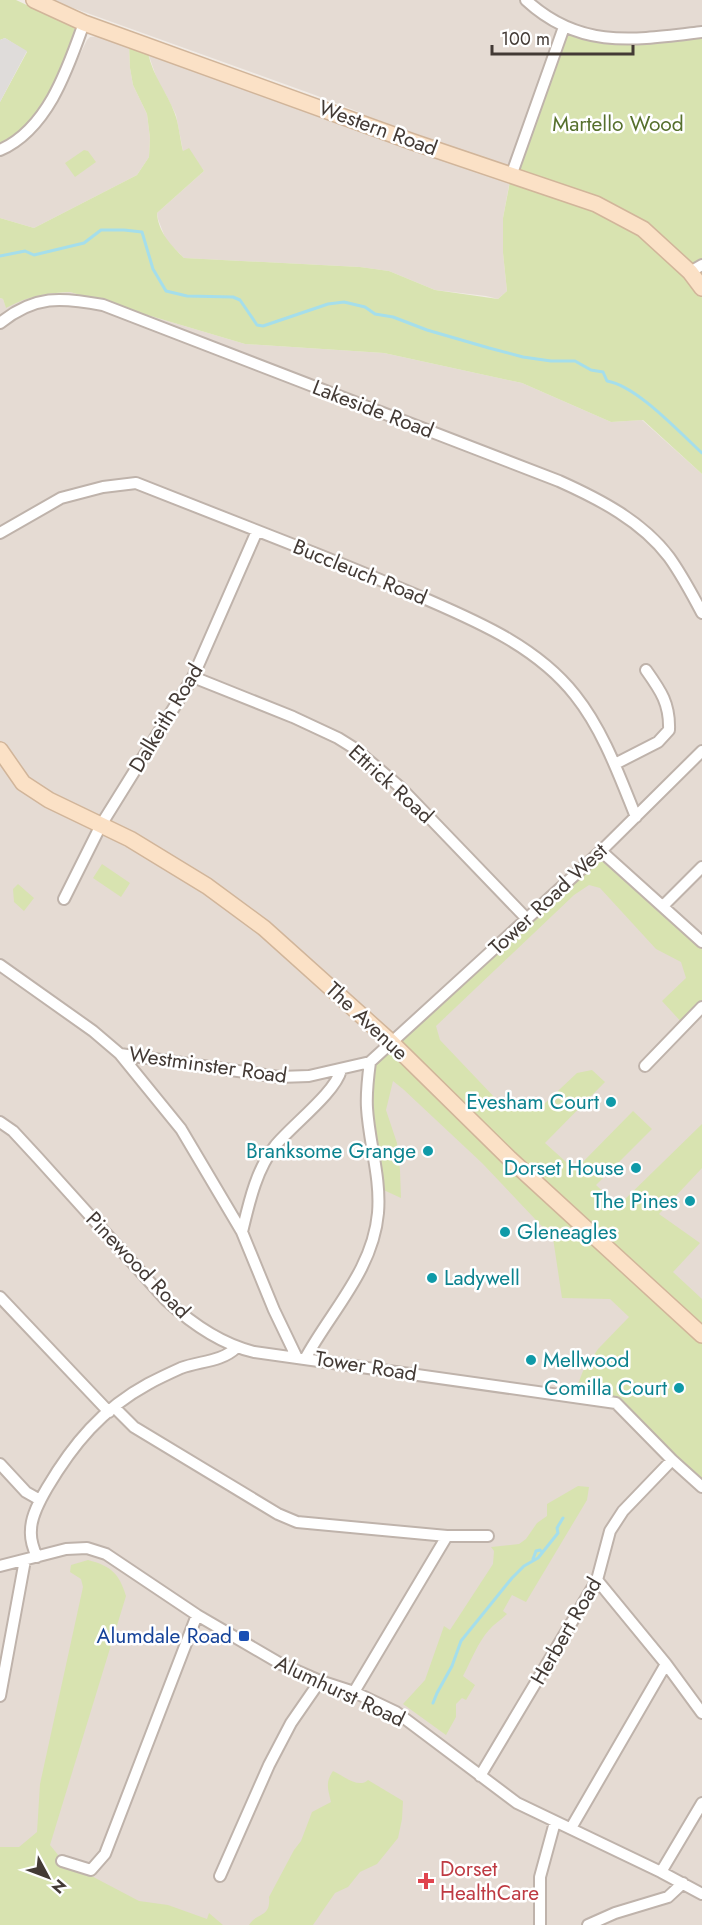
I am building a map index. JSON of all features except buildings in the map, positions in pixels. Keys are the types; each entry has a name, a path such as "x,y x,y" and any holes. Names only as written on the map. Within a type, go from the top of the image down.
{"main road":[{"name":"Western Road","path":"34,0 84,23 511,176 596,204 644,229 696,269 702,288"},
{"name":"The Avenue","path":"0,750 23,783 49,800 130,839 207,886 264,928 391,1042 510,1159 702,1335"}],"street":[{"path":"530,4 546,0"},
{"path":"530,4 564,27 593,37 656,38 702,32"},
{"path":"0,150 26,133 46,107 68,67 84,23"},
{"path":"511,176 564,27"},
{"name":"Lakeside Road","path":"0,322 27,305 45,300 69,299 103,305 559,481 593,496 637,525 668,555 702,613"},
{"name":"Buccleuch Road","path":"0,533 61,498 103,487 136,483 373,576 485,625 520,645 575,694 615,764 636,817"},
{"name":"Dalkeith Road","path":"64,899 101,825 193,677 257,531"},
{"path":"615,764 658,742 669,730 670,713 660,691 646,670"},
{"name":"Ettrick Road","path":"193,677 293,717 354,748 400,787 527,919"},
{"name":"Tower Road West","path":"370,1062 602,851 702,751"},
{"path":"602,851 702,942"},
{"path":"664,906 702,867"},
{"name":"Westminster Road","path":"0,965 93,1031 120,1054 279,1077 309,1076 370,1062"},
{"path":"645,1066 702,1006"},
{"path":"120,1054 181,1129 242,1232 274,1310 301,1358"},
{"name":"Tower Road","path":"301,1358 356,1280 371,1245 378,1213 377,1175 367,1109 370,1062"},
{"path":"242,1232 259,1173 273,1148 339,1081 342,1070"},
{"name":"Pinewood Road","path":"0,1122 13,1131 184,1317 236,1348 301,1358"},
{"path":"0,1297 112,1410 134,1427 278,1514 297,1522 447,1536 488,1536"},
{"path":"37,1557 31,1543 30,1528 40,1500 75,1444 89,1429 147,1385 182,1368 228,1355 236,1348"},
{"name":"Tower Road","path":"301,1358 616,1403 702,1487"},
{"name":"Herbert Road","path":"480,1776 597,1580 610,1531 623,1511 672,1460"},
{"path":"0,1464 26,1492 40,1500"},
{"path":"354,1692 447,1536"},
{"name":"Alumhurst Road","path":"0,1566 66,1549 87,1548 106,1554 197,1615 281,1664 354,1692 396,1712 517,1803 702,1894"},
{"path":"0,1696 25,1560"},
{"path":"597,1580 666,1664 702,1713"},
{"path":"63,1861 91,1870 105,1854 197,1615"},
{"path":"571,1828 666,1664"},
{"path":"220,1876 269,1765 291,1724 321,1681"},
{"path":"661,1872 702,1803"},
{"path":"540,1925 540,1877 555,1822"},
{"path":"588,1925 615,1912 668,1897 683,1883"}],"shaded area":[{"path":"51,0 702,0 702,32 511,176 413,142 359,112 315,95"},
{"path":"99,36 129,46 133,85 147,114 150,138 149,157 137,175 34,228 0,218 0,157 14,150 32,134 50,112 87,40 90,37"},
{"path":"5,38 27,51 0,102 0,40"},
{"path":"148,53 510,180 503,218 503,253 507,291 498,299 435,290 389,271 360,267 184,258 166,240 157,213 204,171 196,160 183,151 176,115 159,85"},
{"path":"70,292 245,344 384,353 522,383 611,422 642,420 702,474 702,1925 0,1925 0,298 3,299 6,307 28,297"}],"green space":[{"path":"0,0 16,0 74,27 74,37 55,82 37,112 21,132 0,144 0,102 27,52 5,38 0,40"},
{"name":"Martello Wood","path":"564,27 593,37 702,32 702,474 643,420 611,422 522,383 384,353 245,344 70,292 37,296 6,308 3,299 0,298 0,218 34,228 137,175 149,157 150,138 147,114 133,85 129,46 148,53 153,70 175,114 183,151 189,148 204,171 157,213 163,232 184,258 360,267 389,271 435,290 498,299 507,291 503,253 503,218 511,176"},
{"path":"84,150 88,151 96,162 75,177 65,163"},
{"path":"601,851 702,942 702,1007 684,1025 662,1001 686,978 681,962 656,949 600,888 589,885 574,895 436,1026 440,1040 497,1100 518,1109 543,1105 577,1073 592,1070 605,1082 545,1143 575,1170 633,1111 652,1129 596,1185 618,1206 702,1124 702,1168 659,1214 700,1243 673,1272 702,1299 702,1487 616,1403 573,1397 583,1371 598,1349 629,1317 610,1299 562,1298 553,1238 482,1163 393,1081 386,1110 397,1143 401,1198 377,1187 367,1109 370,1062"},
{"path":"102,864 130,883 121,897 93,878"},
{"path":"18,884 34,898 24,911 14,902 13,889"},
{"path":"578,1486 589,1487 587,1500 526,1602 512,1595 503,1611 507,1614 481,1640 463,1676 475,1685 466,1700 462,1698 456,1704 456,1717 446,1735 403,1704 425,1680 444,1626 450,1630 493,1564 494,1551 491,1547 519,1544 526,1539 537,1523 547,1516 547,1504"},
{"path":"88,1560 103,1565 113,1572 126,1596 50,1845 63,1861 139,1901 168,1905 207,1919 209,1913 223,1925 0,1925 0,1847 19,1847 37,1832 40,1784 83,1587 81,1579 70,1572 71,1565"},
{"path":"333,1771 355,1782 368,1780 403,1801 398,1838 377,1864 360,1872 348,1887 335,1893 313,1925 249,1925 266,1912 269,1897 301,1841 312,1812 331,1802 328,1782"}],"waterway":[{"path":"0,256 25,251 34,255 84,243 101,230 142,232 153,269 166,291 187,296 233,297 240,300 257,325 263,326 328,304 344,302 365,307 375,314 393,317 427,330 523,357 551,361 575,361 591,370 603,372 607,381 631,391 644,400 702,453"},
{"path":"433,1703 452,1666 461,1641 512,1578 524,1566 538,1558 558,1533 557,1528 563,1518"},
{"path":"533,1559 536,1551 542,1552"}],"place":[{"name":"Evesham Court","path":"611,1102"},
{"name":"Branksome Grange","path":"428,1151"},
{"name":"Dorset House","path":"636,1168"},
{"name":"The Pines","path":"690,1201"},
{"name":"Gleneagles","path":"505,1232"},
{"name":"Ladywell","path":"432,1278"},
{"name":"Mellwood","path":"531,1360"},
{"name":"Comilla Court","path":"679,1388"},
{"name":"Alumdale Road","path":"244,1636"},
{"name":"Dorset HealthCare","path":"426,1881"}]}
